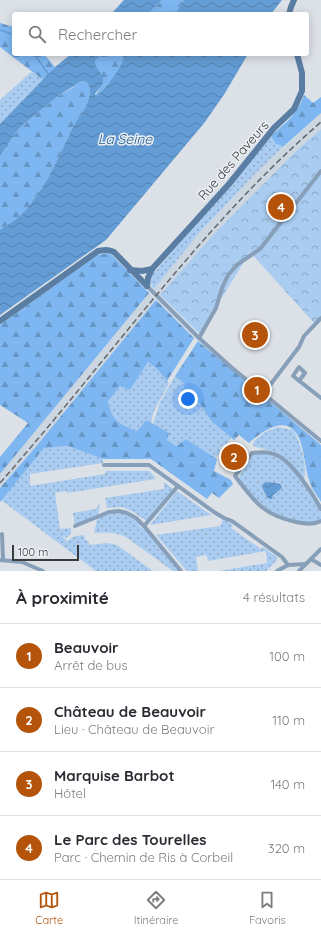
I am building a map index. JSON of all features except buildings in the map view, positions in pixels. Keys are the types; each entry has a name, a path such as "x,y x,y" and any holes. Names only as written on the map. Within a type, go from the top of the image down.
{"street":[{"path":"290,12 294,0"},
{"name":"Rue des Paveurs","path":"152,269 229,184 274,128 294,109 302,91 302,73 298,56"},
{"path":"199,338 216,308 228,275 238,264 260,249 321,171"},
{"path":"0,321 98,251 107,250 114,252 130,270 199,338 231,367 321,441"},
{"path":"130,270 142,271 152,269"},
{"path":"147,286 148,278 152,269"},
{"path":"264,393 299,347 304,336 321,318"},
{"path":"299,381 321,398"},
{"path":"321,509 306,483 283,459 275,454 252,453 235,476 251,498 270,514 303,524 313,524 321,521"},
{"path":"104,465 149,465 224,518 232,521 282,558 288,565"},
{"path":"144,526 178,486"},
{"path":"75,526 108,512 119,511 128,513 144,526 181,571"},
{"path":"2,534 1,560 31,564 43,571"},
{"path":"299,571 321,549"},
{"path":"312,559 321,566"},
{"path":"277,571 288,565 306,564"}],"shaded area":[{"path":"321,113 321,129 294,153 214,234 160,295 154,289 199,233 254,175"},
{"path":"149,293 156,300 34,449 0,488 0,474"}],"green space":[{"path":"162,0 184,0 176,12 150,12"},
{"path":"0,23 12,26 12,56 46,56 55,67 43,80 0,47"},
{"path":"100,56 124,56 122,65 118,71 97,96 95,96 103,83 95,65 95,61"},
{"path":"31,72 43,80 0,124 0,100"},
{"path":"85,81 90,88 88,101 73,127 48,178 25,211 0,230 0,156 17,131 24,124 58,96 78,83"},
{"path":"304,95 313,103 321,97 321,113 284,146 276,144 271,136 294,113"},
{"path":"321,129 321,317 314,323 250,252 223,296 213,309 200,334 160,295 214,234 294,153"},
{"path":"271,136 276,144 284,146 199,233 154,289 150,282 153,274"},
{"path":"108,253 112,255 149,293 0,474 0,457 28,423 0,405 0,325 97,255"},
{"path":"156,300 194,338 167,381 157,369 148,362 130,390 120,386 108,401 114,418 121,424 137,431 146,420 169,433 167,440 176,446 186,439 217,459 214,471 231,480 233,484 219,498 212,493 207,499 151,459 103,459 68,446 44,448 0,502 0,488 34,449"},
{"path":"198,341 321,445 321,502 310,483 301,442 289,426 275,426 261,433 249,443 239,435 234,440 212,422 200,404 182,393 185,384 175,376"},
{"path":"148,362 157,369 169,383 154,411 151,423 146,420 137,431 121,424 114,418 108,401 120,386 130,390"},
{"path":"175,376 185,384 182,393 200,404 212,422 231,438 220,448 219,454 216,457 217,459 186,439 176,446 167,440 153,424 160,402"},
{"path":"278,427 293,430 296,434 304,461 304,479 288,460 278,453 253,446 254,441 265,432"},
{"path":"68,446 103,459 103,463 30,474 30,486 105,474 106,471 149,471 155,479 67,493 66,491 55,493 60,529 71,528 71,533 67,538 62,536 67,541 75,536 84,535 85,539 89,542 89,545 107,543 117,545 153,571 96,571 1,500 44,448"},
{"path":"265,452 275,454 297,473 321,509 321,521 303,523 270,513 240,483 239,476 254,454"},
{"path":"164,482 174,490 148,522 132,511 122,507 107,508 105,498 164,489"},
{"path":"177,491 211,515 150,525"},
{"path":"100,503 98,515 119,511 140,522 140,527 144,529 179,571 173,571 126,537 118,534 103,532 94,533 98,516 75,526 73,513 96,509"},
{"path":"224,518 233,525 231,528 261,549 263,547 277,557 277,560 266,571 219,571 267,563 266,551 208,561 207,556 205,555 196,557 198,571 187,571 156,535 220,526"}],"water":[{"path":"124,0 162,0 150,12 113,12"},
{"path":"184,0 282,0 273,12 176,12"},
{"name":"La Seine","path":"69,56 100,56 95,61 95,64 101,74 103,83 95,94 96,96 118,71 124,56 247,56 225,93 205,122 106,240 0,315 0,230 25,211 42,188 88,101 90,95 89,86 85,81 80,82 58,96 17,131 0,156 0,124 55,67"},
{"path":"269,482 280,484 282,488 273,495 272,499 267,497 262,487 264,483"}],"waterway":[{"path":"0,30 12,34"},
{"path":"34,56 49,75"}],"railway":[{"path":"0,483 207,236 262,177 321,122"}],"place":[{"name":"Le Parc des Tourelles","path":"281,207"},
{"name":"Marquise Barbot","path":"255,335"},
{"name":"Beauvoir","path":"257,390"},
{"name":"Château de Beauvoir","path":"234,457"}]}
